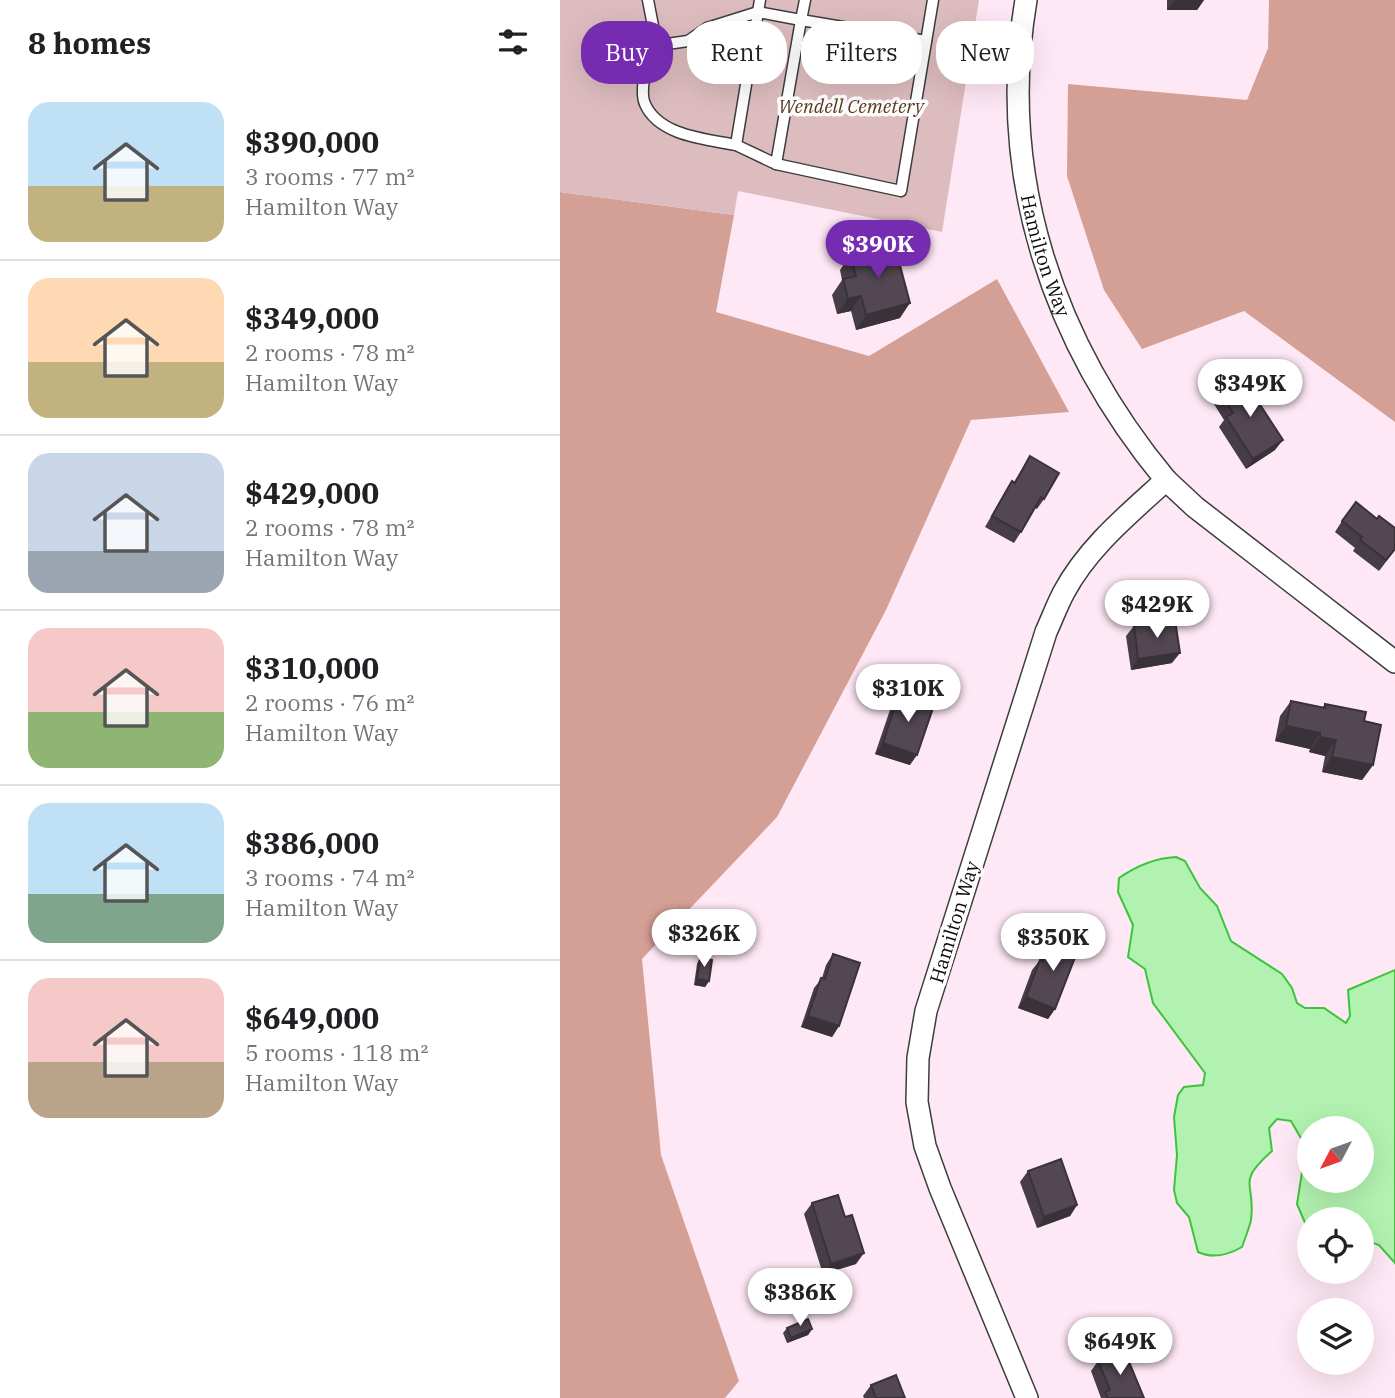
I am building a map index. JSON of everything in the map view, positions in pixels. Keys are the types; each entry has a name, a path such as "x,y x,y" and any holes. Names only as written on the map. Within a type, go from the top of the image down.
{"street":[{"name":"Hamilton Way","path":"1026,0 1018,113 1027,197 1046,271 1077,346 1115,411 1142,451 1167,480 1195,507 1395,662"},
{"name":"Hamilton Way","path":"1027,1398 940,1188 926,1146 916,1102 918,1058 926,1011 1046,632 1064,591 1087,557 1167,480"}],"lane":[{"path":"648,0 652,21"},
{"path":"736,145 760,0"},
{"path":"776,164 805,0"},
{"path":"645,84 643,103 655,118 680,133 736,145 776,164 901,191 933,0"},
{"path":"673,43 688,41 708,29 758,12 926,41"}],"shaded area":[{"path":"1269,0 1395,0 1395,422 1244,311 1142,349 1104,290 1067,176 1068,84 1247,100 1268,48"},
{"path":"560,192 734,215 716,312 869,356 997,279 1069,412 971,420 886,610 777,817 642,959 661,1155 739,1381 725,1398 560,1398"},
{"path":"1176,857 1185,861 1200,888 1217,906 1231,941 1282,974 1292,988 1297,1003 1305,1008 1324,1008 1346,1023 1350,1016 1348,990 1395,970 1395,1263 1379,1245 1374,1243 1374,1207 1298,1207 1297,1204 1299,1194 1374,1194 1374,1116 1297,1116 1297,1131 1291,1121 1277,1119 1269,1128 1272,1151 1250,1177 1251,1220 1242,1247 1220,1255 1198,1252 1189,1217 1177,1203 1174,1190 1177,1155 1174,1117 1178,1095 1184,1087 1203,1085 1205,1073 1153,1003 1145,969 1128,957 1133,925 1118,892 1119,878 1161,859"}],"green space":[{"name":"Wendell Cemetery","path":"560,0 979,0 976,21 936,21 936,84 966,84 942,232 738,191 734,215 560,192"}],"building":[{"path":"894,243 910,303 866,315 861,296 848,299 843,279 856,276 850,255"},
{"path":"1242,377 1283,440 1253,459 1226,417 1233,413 1220,391"},
{"path":"1030,456 1059,473 1044,499 1041,497 1021,532 992,516"},
{"path":"1356,502 1377,519 1379,516 1395,528 1395,549 1386,560 1360,540 1362,537 1342,521"},
{"path":"1175,620 1180,653 1138,659 1134,626"},
{"path":"899,693 934,705 917,755 883,743"},
{"path":"1291,701 1366,712 1364,721 1381,725 1373,765 1332,757 1336,740 1320,737 1320,733 1286,726"},
{"path":"1052,937 1079,947 1055,1009 1026,997"},
{"path":"833,954 860,963 839,1026 808,1016 821,978 825,979"},
{"path":"700,958 712,960 709,981 697,979"},
{"path":"1061,1159 1077,1205 1044,1217 1028,1171"},
{"path":"838,1195 845,1217 852,1215 864,1253 831,1264 812,1203"},
{"path":"808,1319 812,1329 791,1338 787,1328"},
{"path":"1124,1350 1144,1398 1108,1398 1105,1392 1110,1390 1098,1361"},
{"path":"896,1375 905,1398 876,1398 871,1385"}]}
